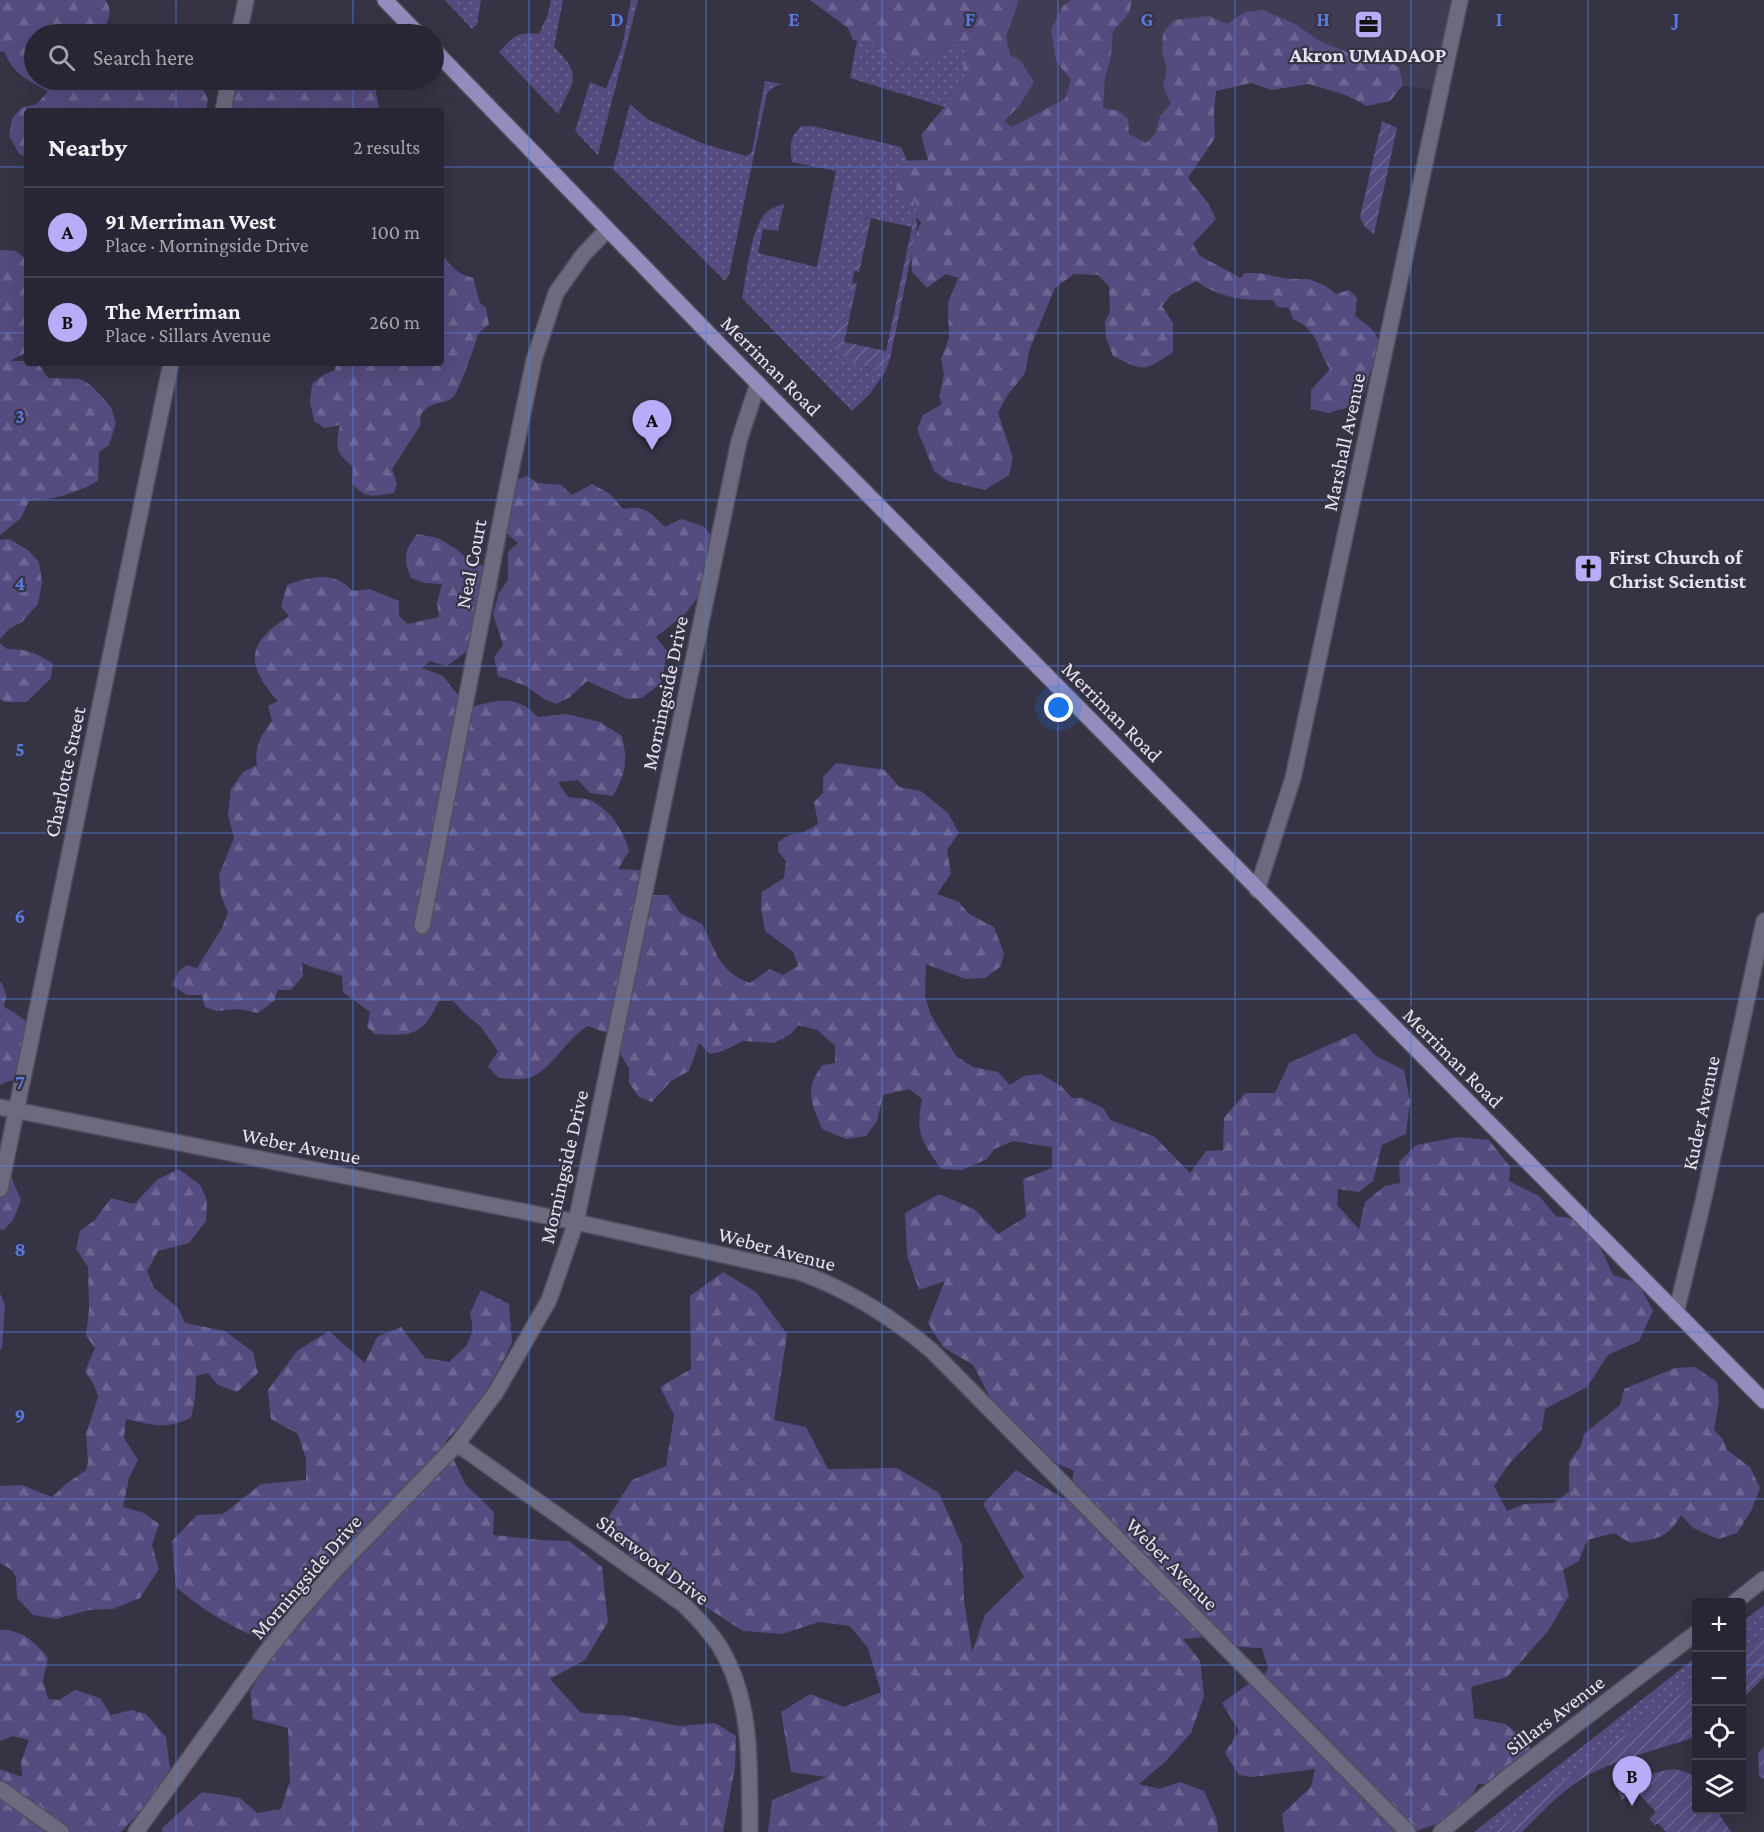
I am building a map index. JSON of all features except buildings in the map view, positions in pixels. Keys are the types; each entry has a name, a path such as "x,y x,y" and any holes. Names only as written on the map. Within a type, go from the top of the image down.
{"main road":[{"path":"385,0 408,24"},
{"name":"Merriman Road","path":"444,60 1257,890 1764,1401"}],"street":[{"path":"240,24 246,0"},
{"name":"Marshall Avenue","path":"1257,890 1293,778 1460,0"},
{"path":"224,108 227,90"},
{"name":"Neal Court","path":"422,926 534,360 556,293 583,255 608,230"},
{"name":"Charlotte Street","path":"0,1190 170,366"},
{"name":"Morningside Drive","path":"136,1832 263,1656 296,1615 340,1565 457,1444 496,1392 549,1300 576,1222 739,441 758,383"},
{"name":"Kuder Avenue","path":"1676,1313 1703,1202 1764,921"},
{"name":"Weber Avenue","path":"0,1107 576,1222 799,1272 855,1295 909,1331 940,1359 1408,1832"},
{"name":"Sherwood Drive","path":"457,1444 684,1605 704,1625 719,1646 731,1669 742,1698 749,1741 750,1832"},
{"path":"1740,1598 1764,1579"},
{"name":"Sillars Avenue","path":"1441,1832 1505,1779 1692,1636"},
{"path":"0,1790 61,1832"}],"shaded area":[{"path":"941,0 1457,0 1438,91 1197,53 1175,177 973,139"}],"green space":[{"path":"0,0 105,0 108,4 110,13 106,24 24,24 24,77 16,71 4,51 0,52"},
{"path":"445,0 481,0 477,24 472,29"},
{"path":"551,0 563,0 554,47 569,65 573,78 558,114 499,52 516,36 539,34 548,14"},
{"path":"631,0 638,0 598,155 575,131 590,82 606,89 622,47"},
{"path":"810,0 1019,0 1006,37 1010,55 1020,60 1034,82 1019,106 1004,121 1012,127 1065,99 1071,80 1056,61 1051,30 1063,6 1071,0 1132,0 1129,13 1113,31 1111,56 1105,78 1103,108 1119,111 1128,119 1129,134 1146,143 1155,134 1160,116 1171,104 1163,86 1167,69 1162,52 1163,33 1174,20 1209,16 1227,24 1245,12 1264,10 1297,25 1319,41 1347,52 1364,50 1399,67 1403,85 1390,101 1367,106 1346,95 1309,84 1272,90 1251,83 1216,91 1215,138 1188,178 1208,203 1216,219 1193,244 1200,256 1241,278 1244,273 1259,273 1289,279 1309,279 1326,286 1336,294 1349,290 1357,298 1355,316 1371,328 1380,342 1379,359 1370,371 1365,392 1349,407 1328,413 1311,409 1311,390 1330,369 1308,328 1293,319 1289,308 1277,307 1273,300 1252,300 1223,295 1196,281 1171,295 1162,306 1173,323 1173,352 1149,366 1132,365 1113,356 1106,338 1105,322 1110,311 1109,286 1098,275 1074,274 1055,288 1030,348 1025,373 1007,396 998,413 1013,458 1009,475 985,490 948,481 934,471 917,429 923,415 942,404 939,397 944,374 941,359 949,338 948,303 958,278 946,274 927,288 912,272 911,247 921,222 898,195 896,180 900,161 928,160 921,135 966,81 963,68 966,44 948,46 937,60 905,64 869,42 853,40 848,28"},
{"path":"865,0 975,9 969,97 948,108 850,78"},
{"path":"765,81 782,84 767,93 729,275 725,281 613,169 630,104 647,119 704,144 746,156 752,152"},
{"path":"46,90 204,90 208,100 207,108 24,108 24,156 20,155 9,136 12,119 21,108 37,104 48,91"},
{"path":"220,90 375,90 379,108 224,108 218,96"},
{"path":"1382,121 1397,128 1374,234 1365,227 1360,217"},
{"path":"802,126 812,126 901,147 913,177 912,227 865,217 844,325 837,332 861,366 885,372 869,395 852,411 742,298 753,240 761,219 775,207 784,204 778,231 763,229 758,253 817,267 836,171 792,162 791,142"},
{"path":"915,196 917,227 890,359 885,372 861,365 843,355 830,343 830,335 844,325 852,283 857,284 844,342 886,351 912,227"},
{"path":"865,217 871,219 859,272 854,270"},
{"path":"0,250 16,251 24,258 24,354 10,361 24,361 24,366 40,366 48,378 81,379 93,387 111,407 116,423 109,445 99,452 98,481 64,495 29,501 21,518 0,535"},
{"path":"444,258 457,271 473,278 480,303 486,308 489,324 478,334 454,396 431,406 421,414 420,426 392,469 397,483 394,493 370,496 357,488 352,483 353,467 338,449 337,439 340,425 324,428 314,421 310,402 312,384 323,375 335,370 336,366 444,366"},
{"path":"527,476 538,483 561,485 572,495 592,484 610,494 623,509 637,508 647,511 665,527 681,519 703,526 714,538 702,592 685,614 656,637 667,651 661,683 642,698 627,699 587,681 570,697 556,704 544,699 526,686 498,676 494,657 503,645 493,614 499,593 508,580 508,552 518,543 504,531 516,480"},
{"path":"417,534 438,538 465,557 497,574 498,587 487,616 472,632 467,651 447,666 430,661 422,668 443,676 457,694 472,707 499,701 515,702 523,705 538,717 566,714 600,722 622,736 625,767 613,796 590,793 578,780 558,782 568,797 592,801 611,816 624,836 629,851 618,869 639,870 653,895 668,895 680,913 702,924 715,952 731,973 750,983 770,969 783,975 798,966 793,952 765,931 761,908 762,892 784,878 786,861 778,851 778,842 789,835 802,833 818,824 814,802 823,793 823,777 836,763 885,770 899,787 921,791 948,813 959,833 947,850 951,874 937,894 959,902 969,914 994,927 1004,953 1001,966 985,978 965,979 926,964 925,996 931,1015 956,1056 973,1067 998,1072 1010,1085 1024,1076 1041,1074 1061,1086 1072,1098 1082,1098 1103,1108 1111,1120 1155,1137 1190,1173 1206,1151 1223,1150 1224,1118 1245,1093 1275,1093 1289,1063 1355,1033 1376,1056 1404,1070 1410,1101 1406,1134 1382,1145 1373,1181 1359,1192 1338,1189 1337,1205 1359,1229 1365,1202 1385,1186 1400,1183 1399,1162 1416,1145 1458,1137 1489,1140 1510,1167 1509,1181 1539,1196 1557,1217 1568,1218 1585,1228 1599,1246 1613,1275 1638,1283 1653,1311 1639,1341 1608,1355 1587,1387 1545,1409 1542,1429 1509,1464 1494,1486 1507,1511 1524,1504 1553,1503 1569,1492 1569,1462 1581,1446 1584,1434 1620,1405 1624,1389 1675,1368 1695,1367 1717,1382 1719,1401 1714,1430 1722,1438 1727,1450 1750,1467 1760,1488 1751,1511 1737,1533 1718,1539 1693,1528 1681,1515 1671,1529 1654,1539 1630,1543 1614,1533 1587,1540 1579,1561 1563,1570 1569,1596 1548,1631 1507,1677 1471,1687 1474,1718 1506,1724 1529,1744 1532,1766 1512,1783 1478,1784 1458,1817 1413,1832 1284,1832 1282,1814 1311,1787 1315,1769 1252,1777 1239,1775 1225,1753 1239,1731 1222,1703 1247,1685 1262,1679 1268,1668 1262,1648 1239,1647 1204,1637 1183,1639 1200,1661 1204,1696 1191,1733 1166,1761 1139,1784 1159,1789 1180,1782 1204,1791 1217,1820 1218,1832 768,1832 772,1800 826,1777 791,1772 781,1712 810,1694 844,1707 881,1692 868,1648 850,1626 819,1622 782,1634 743,1631 698,1602 666,1573 632,1558 608,1518 632,1480 666,1466 674,1415 660,1387 691,1369 690,1296 723,1272 756,1292 787,1334 774,1420 806,1427 828,1469 897,1468 939,1493 962,1545 964,1600 972,1652 985,1615 1024,1577 983,1504 1016,1470 1068,1501 1074,1471 1050,1460 993,1403 973,1365 943,1347 928,1323 945,1281 919,1290 907,1255 905,1213 939,1194 974,1209 998,1234 1026,1217 1023,1179 1052,1168 1052,1147 1013,1141 994,1149 987,1159 962,1170 941,1169 922,1137 919,1121 922,1099 909,1089 883,1095 877,1121 866,1136 846,1139 822,1129 812,1103 811,1089 823,1065 835,1063 835,1046 817,1030 798,1025 791,1034 774,1043 743,1041 723,1051 710,1054 699,1043 689,1071 671,1081 652,1102 639,1097 629,1083 629,1068 607,1033 588,1026 571,1039 541,1072 532,1077 520,1079 499,1078 488,1067 498,1051 480,1026 453,1001 439,1001 427,1021 415,1031 399,1035 375,1034 367,1027 370,1012 343,992 342,976 302,962 303,976 291,990 278,990 274,1001 258,1013 239,1009 216,1011 205,1007 202,995 187,995 172,985 179,971 187,965 197,968 222,928 228,912 221,896 219,875 234,838 228,815 231,789 243,772 257,765 259,742 272,721 268,706 278,701 260,676 255,655 264,636 289,616 281,607 287,585 313,578 329,578 345,584 353,591 369,589 399,601 399,616 408,624 439,617 437,603 442,584 425,583 411,578 407,566 407,550"},
{"path":"9,539 28,550 39,562 42,583 38,604 22,622 9,629 0,639 0,540"},
{"path":"0,643 7,649 32,652 53,664 51,678 27,702 6,702 0,699"},
{"path":"0,982 6,995 4,1007 18,1015 32,1030 35,1037 36,1055 32,1067 26,1074 0,1085"},
{"path":"179,1169 200,1185 207,1200 206,1221 189,1243 158,1251 147,1271 154,1288 178,1308 185,1323 225,1331 253,1352 258,1373 237,1392 218,1385 208,1373 196,1376 191,1418 181,1422 158,1425 126,1419 124,1438 138,1460 129,1478 123,1507 144,1513 159,1524 152,1545 159,1569 140,1598 113,1609 89,1610 56,1619 33,1615 17,1598 16,1578 12,1570 0,1563 0,1486 22,1485 52,1497 86,1470 88,1462 86,1434 98,1397 85,1371 95,1348 86,1336 89,1310 88,1267 76,1249 80,1231 95,1220 111,1198 134,1204 158,1179"},
{"path":"0,1175 12,1179 21,1200 13,1220 4,1230 0,1229"},
{"path":"481,1290 509,1304 512,1343 493,1380 469,1415 445,1442 466,1485 494,1512 493,1535 569,1541 602,1567 608,1622 585,1660 550,1679 581,1713 628,1716 679,1726 715,1723 736,1736 735,1767 723,1832 162,1832 162,1828 202,1792 240,1798 257,1813 281,1809 290,1781 288,1728 253,1719 250,1692 268,1660 263,1640 217,1617 176,1587 172,1541 197,1515 223,1514 261,1484 306,1480 306,1459 298,1434 271,1419 268,1390 297,1351 329,1331 365,1363 377,1337 401,1327 425,1358 449,1362 467,1345 473,1329 470,1313"},
{"path":"0,1293 5,1305 0,1350"},
{"path":"1764,1605 1764,1633 1746,1646 1746,1619"},
{"path":"0,1630 21,1634 48,1658 43,1680 48,1699 59,1700 75,1690 100,1698 111,1715 132,1710 146,1714 166,1737 170,1769 145,1807 121,1832 70,1832 67,1830 63,1832 0,1832 0,1769 22,1777 21,1762 29,1740 13,1736 0,1741"},
{"path":"1764,1633 1764,1677 1746,1696 1746,1652 1746,1646"},
{"path":"1692,1660 1692,1685 1494,1832 1474,1832"},
{"path":"1692,1685 1692,1738 1630,1757 1592,1773 1564,1792 1522,1832 1494,1832"},
{"path":"1764,1747 1764,1779 1759,1776 1758,1753"},
{"path":"1675,1769 1689,1773 1692,1776 1692,1814 1719,1814 1731,1832 1666,1832 1658,1823 1655,1825 1649,1819 1656,1812 1635,1790 1622,1800 1618,1792 1659,1772"}],"place":[{"name":"Akron UMADAOP","path":"1368,24"},
{"name":"91 Merriman West","path":"652,450"},
{"name":"First Church of Christ Scientist","path":"1588,569"},
{"name":"The Merriman","path":"1632,1806"}]}
